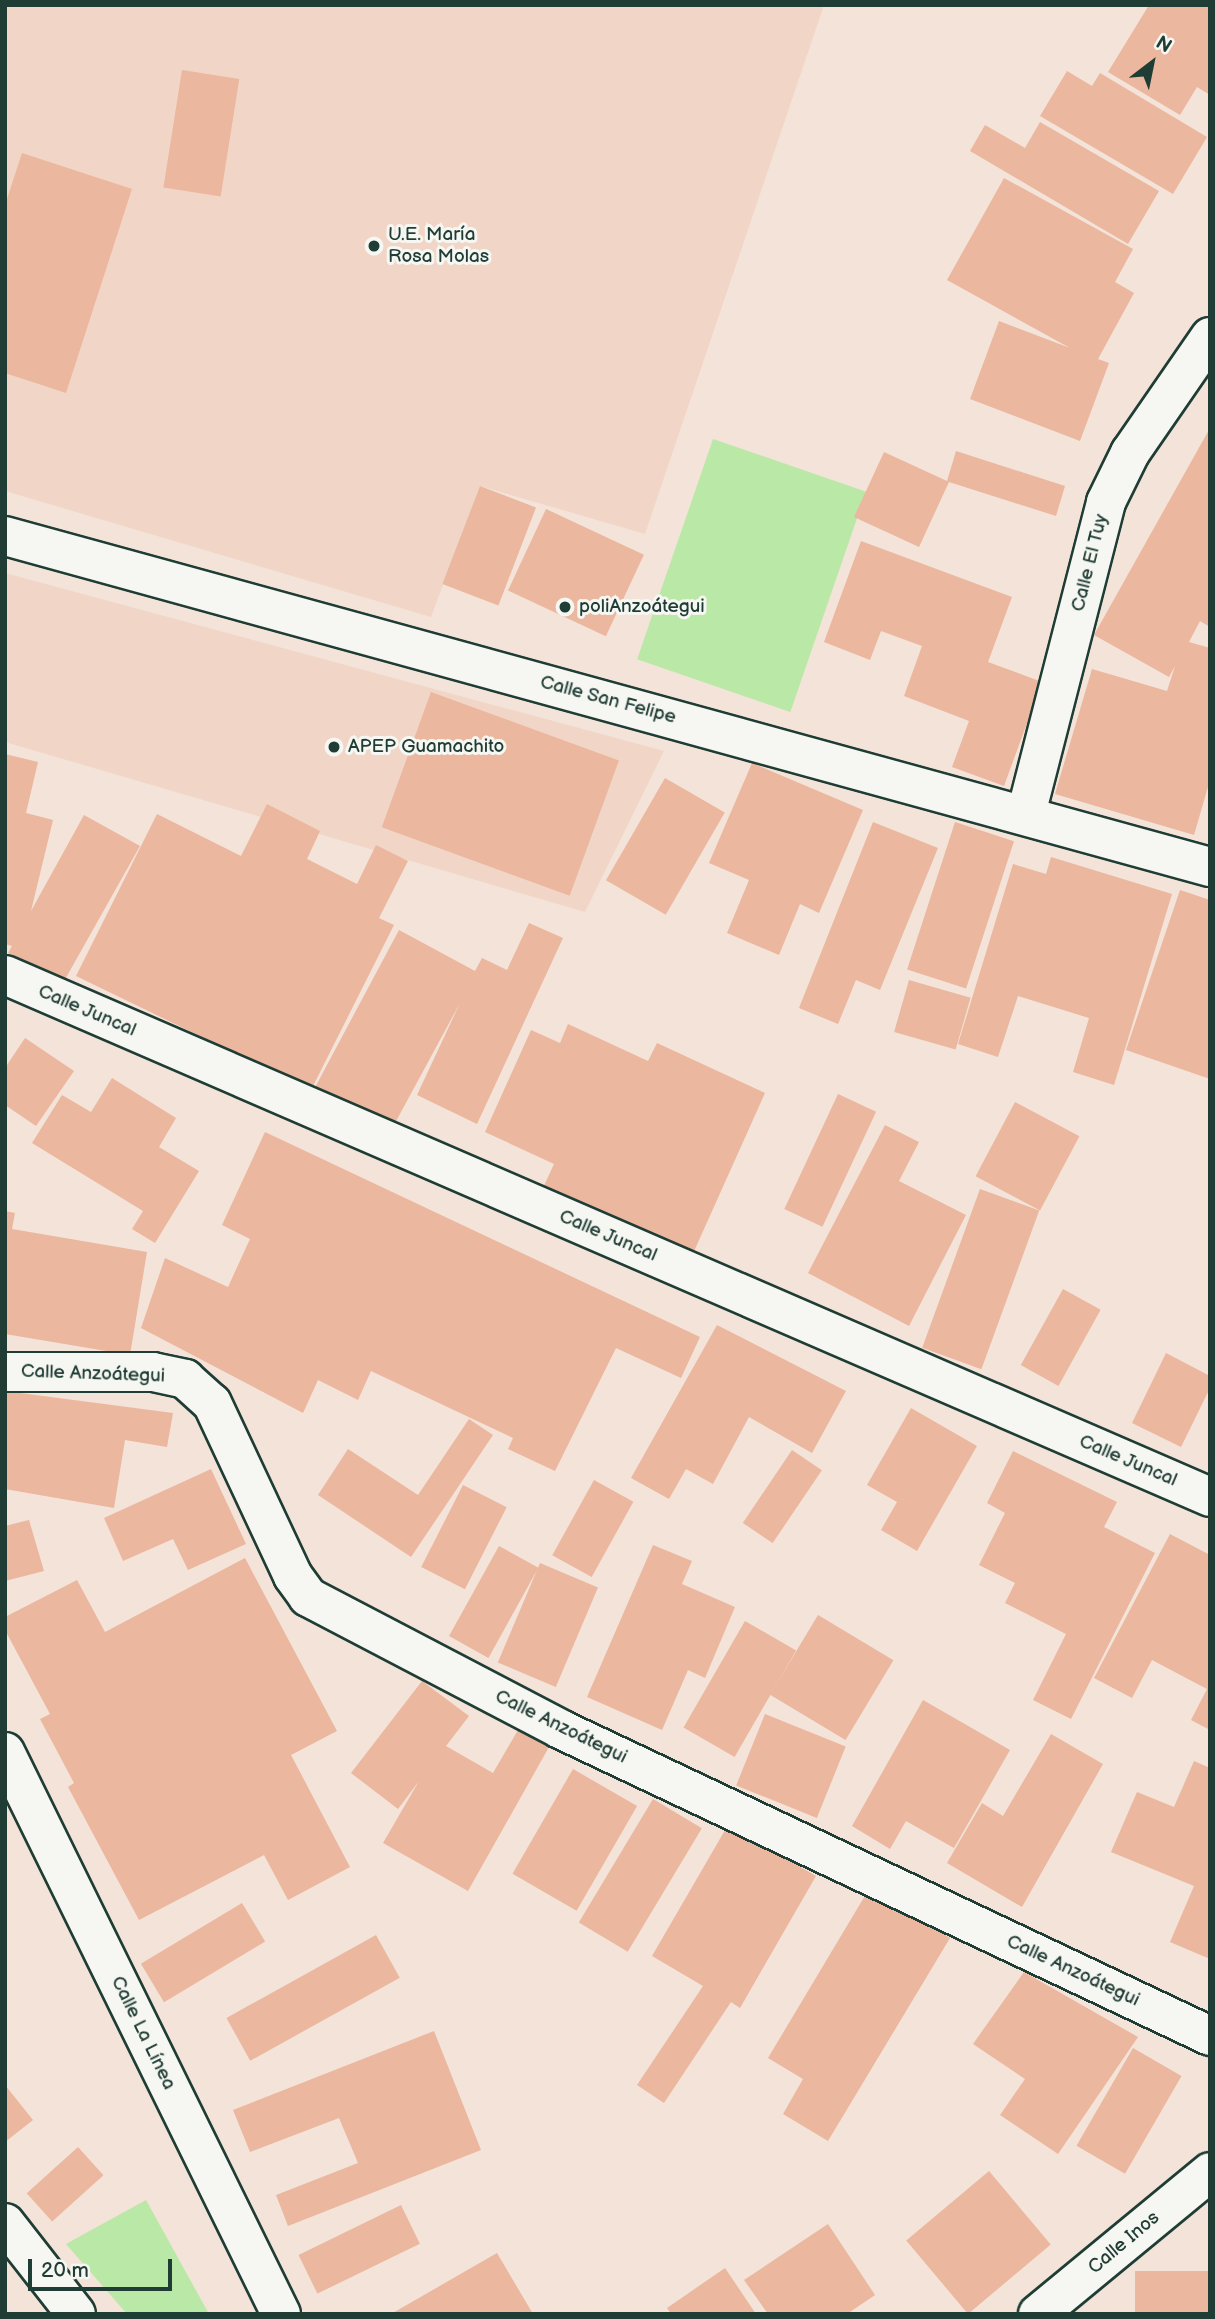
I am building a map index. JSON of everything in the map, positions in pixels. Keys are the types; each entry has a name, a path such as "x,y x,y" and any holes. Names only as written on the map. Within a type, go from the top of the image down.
{"street":[{"name":"Calle El Tuy","path":"1026,814 1106,502 1130,453 1210,337"},
{"name":"Calle San Felipe","path":"5,536 1026,814 1210,867"},
{"name":"Calle Juncal","path":"5,975 1210,1497"},
{"name":"Calle Anzoátegui","path":"5,1372 153,1372 185,1379 212,1403 293,1576 308,1597 560,1728 1210,2036"},
{"name":"Calle La Línea","path":"5,1752 281,2314"},
{"name":"Calle Inos","path":"1038,2314 1210,2172"},
{"path":"5,2223 76,2314"}],"shaded area":[{"name":"U.E. María Rosa Molas","path":"5,5 824,5 645,534 480,486 431,617 5,491"},
{"name":"APEP Guamachito","path":"5,573 664,751 585,912 5,742"}],"green space":[{"path":"713,439 866,492 790,712 637,659"},
{"path":"146,2200 209,2314 127,2314 66,2244"}],"building":[{"path":"1149,5 1210,5 1210,95 1197,87 1180,115 1108,72"},
{"path":"182,70 239,79 221,197 163,188"},
{"path":"1067,71 1092,86 1100,73 1207,137 1173,194 1040,116"},
{"path":"1040,122 1159,191 1128,244 970,151 985,125 1025,148"},
{"path":"22,153 132,189 66,393 5,373 5,205"},
{"path":"1004,178 1133,249 1115,282 1134,293 1098,359 1109,363 1080,441 970,399 999,321 1070,348 947,280"},
{"path":"1210,428 1210,627 1200,621 1189,642 1210,648 1210,780 1194,835 1055,794 1092,669 1167,691 1175,666 1169,677 1094,635"},
{"path":"956,451 1065,486 1056,516 949,482 919,547 854,517 884,452 947,481"},
{"path":"480,486 536,508 498,606 442,584"},
{"path":"546,509 644,555 606,636 508,591"},
{"path":"861,541 1012,597 988,662 1042,682 1004,786 952,767 969,721 904,696 922,646 881,631 870,660 824,642"},
{"path":"431,692 619,760 570,896 382,827"},
{"path":"5,754 38,762 26,813 53,820 31,911 84,815 140,846 63,983 8,953 12,946 5,944"},
{"path":"752,763 863,810 819,913 800,904 779,955 727,933 749,880 709,863"},
{"path":"665,778 725,812 666,915 606,880"},
{"path":"267,804 320,831 307,859 357,884 376,845 408,861 379,918 394,925 311,1090 76,976 157,814 241,856"},
{"path":"873,822 938,848 880,990 856,980 838,1024 799,1008"},
{"path":"955,822 1014,841 966,989 907,969"},
{"path":"1051,857 1172,894 1114,1085 1073,1072 1089,1018 1018,996 998,1057 958,1044 1013,864 1046,874"},
{"path":"1180,890 1210,900 1210,1079 1126,1050"},
{"path":"529,923 563,938 477,1124 417,1095 460,1003 388,1136 311,1095 399,930 475,971 482,958 507,970"},
{"path":"909,980 971,998 956,1050 894,1032"},
{"path":"568,1024 648,1061 657,1043 765,1093 691,1258 542,1190 554,1164 485,1132 531,1030 560,1043"},
{"path":"25,1038 74,1071 36,1126 5,1105 5,1068"},
{"path":"112,1078 176,1118 159,1147 199,1171 155,1243 132,1229 143,1211 32,1143 62,1095 91,1112"},
{"path":"838,1094 876,1112 822,1227 784,1209"},
{"path":"1015,1102 1079,1136 1040,1210 976,1176"},
{"path":"885,1125 919,1142 899,1181 966,1215 909,1326 808,1273"},
{"path":"265,1132 700,1337 681,1378 616,1348 555,1471 508,1449 513,1438 371,1371 358,1400 318,1380 303,1413 141,1328 165,1258 228,1287 250,1239 222,1225"},
{"path":"980,1189 1039,1211 981,1369 922,1348"},
{"path":"5,1211 15,1213 12,1229 147,1252 130,1355 5,1334"},
{"path":"1063,1289 1101,1310 1058,1386 1021,1365"},
{"path":"717,1325 846,1391 812,1453 749,1417 713,1484 686,1469 669,1499 631,1478"},
{"path":"1166,1353 1210,1376 1210,1388 1181,1447 1132,1423"},
{"path":"5,1391 173,1413 167,1447 125,1440 114,1508 5,1489"},
{"path":"911,1408 977,1446 917,1551 881,1530 897,1502 867,1485"},
{"path":"469,1419 493,1435 411,1557 318,1495 348,1449 418,1495"},
{"path":"792,1450 822,1470 773,1543 743,1523"},
{"path":"1013,1451 1117,1502 1104,1527 1155,1553 1071,1719 1033,1700 1066,1634 1005,1603 1015,1583 979,1565 1005,1513 987,1503"},
{"path":"211,1469 246,1544 188,1570 173,1539 123,1561 104,1518"},
{"path":"594,1480 633,1502 592,1577 552,1555"},
{"path":"463,1485 507,1507 465,1589 421,1567"},
{"path":"29,1520 44,1571 5,1581 5,1526"},
{"path":"1170,1534 1210,1555 1210,1730 1191,1720 1207,1689 1152,1660 1132,1698 1094,1678"},
{"path":"653,1545 692,1561 682,1584 735,1607 705,1678 688,1670 662,1730 587,1697"},
{"path":"499,1546 538,1568 488,1658 449,1636"},
{"path":"245,1558 337,1731 291,1755 350,1867 288,1900 264,1855 139,1920 68,1787 74,1783 40,1719 50,1714 5,1630 5,1617 77,1580 105,1632"},
{"path":"540,1563 598,1588 556,1687 498,1662"},
{"path":"818,1615 893,1660 846,1740 770,1695"},
{"path":"745,1621 796,1650 735,1757 684,1728"},
{"path":"422,1681 469,1716 446,1746 493,1773 518,1730 549,1747 468,1891 383,1843 419,1781 398,1809 351,1773"},
{"path":"923,1700 1010,1750 954,1848 906,1821 890,1849 852,1826"},
{"path":"765,1714 846,1747 817,1818 736,1785"},
{"path":"1051,1734 1103,1764 1022,1907 947,1863 982,1803 1003,1816"},
{"path":"1194,1761 1210,1768 1210,1959 1170,1942 1194,1886 1111,1852 1137,1792 1174,1807"},
{"path":"573,1769 637,1806 577,1911 512,1874"},
{"path":"653,1799 702,1828 628,1952 579,1922"},
{"path":"728,1825 816,1876 740,2008 731,2002 664,2103 637,2085 703,1986 652,1956"},
{"path":"869,1889 950,1938 828,2141 783,2114 803,2079 768,2058"},
{"path":"242,1903 265,1942 164,2002 141,1964"},
{"path":"376,1935 400,1978 250,2061 226,2018"},
{"path":"1024,1972 1138,2037 1058,2154 1000,2115 1025,2079 973,2044"},
{"path":"434,2031 481,2150 288,2226 276,2195 358,2163 339,2118 250,2152 233,2110"},
{"path":"1133,2048 1181,2076 1125,2174 1077,2146"},
{"path":"5,2085 33,2120 5,2142"},
{"path":"78,2147 103,2175 52,2221 27,2193"},
{"path":"989,2171 1051,2245 968,2314 906,2240"},
{"path":"401,2205 420,2244 317,2294 299,2255"},
{"path":"828,2224 875,2295 847,2314 768,2314 744,2280"},
{"path":"497,2253 533,2314 391,2314"},
{"path":"725,2268 756,2314 671,2314 667,2308"},
{"path":"1135,2271 1210,2271 1210,2314 1135,2314"}],"place":[{"name":"U.E. María Rosa Molas","path":"374,246"},
{"name":"poliAnzoátegui","path":"565,607"},
{"name":"APEP Guamachito","path":"334,747"}]}
